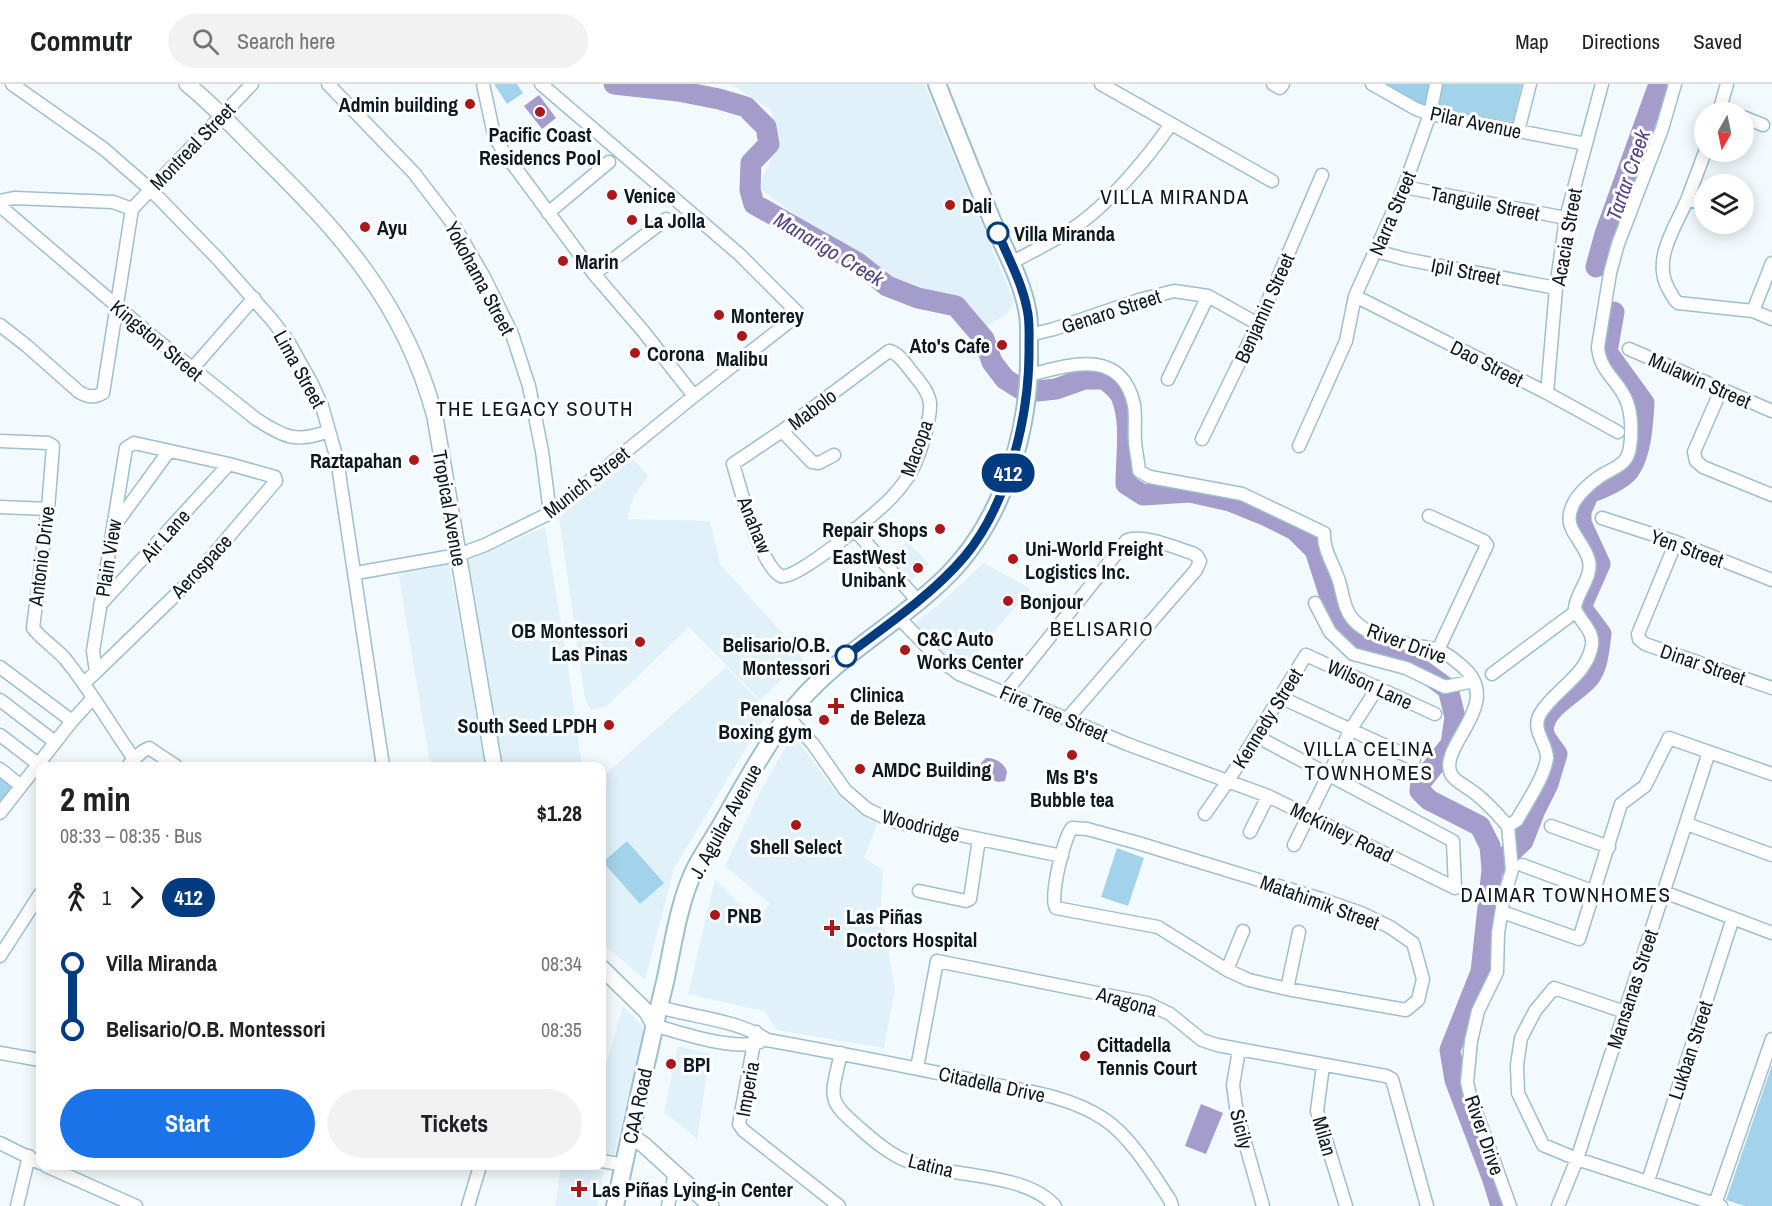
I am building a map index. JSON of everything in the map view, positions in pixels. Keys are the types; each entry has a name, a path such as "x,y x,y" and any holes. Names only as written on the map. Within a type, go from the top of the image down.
{"main road":[{"path":"937,84 1019,280 1028,311 1030,377"},
{"name":"J. Aguilar Avenue","path":"653,1014 694,871 747,780 787,716 818,681 946,577 966,554 983,529 1006,478 1016,449 1030,377"},
{"name":"CAA Road","path":"615,1206 653,1014"}],"street":[{"name":"Lima Street","path":"12,84 104,149 151,190 254,298 288,341 322,406 338,459 383,762"},
{"name":"Tropical Avenue","path":"187,84 296,189 374,280 400,324 421,370 435,417 494,762"},
{"name":"Montreal Street","path":"132,209 252,84"},
{"name":"Yokohama Street","path":"328,84 414,173 453,224 484,277 512,334 529,387 542,451 550,513"},
{"path":"483,84 494,135 503,151 594,274 694,396"},
{"name":"Munich Street","path":"356,573 458,555 485,545 550,513 799,314 739,254 541,84"},
{"path":"1101,84 1272,181"},
{"path":"1273,84 1280,88 1283,84"},
{"name":"Pilar Avenue","path":"1372,84 1416,109 1430,114 1586,144"},
{"name":"Narra Street","path":"1299,446 1346,341 1355,296 1404,187 1430,114 1436,84"},
{"path":"1518,131 1530,84"},
{"name":"Acacia Street","path":"1547,393 1556,288 1566,219 1602,84"},
{"path":"1315,603 1330,632 1353,654 1406,668 1445,687 1471,682 1476,694 1474,709 1470,723 1455,747 1449,768 1452,777 1477,795 1508,829 1517,820 1545,767 1546,753 1537,727 1540,715 1555,695 1581,669 1592,644 1592,635 1575,612 1575,604 1587,574 1589,561 1570,527 1569,516 1578,497 1593,482 1625,460 1630,450 1630,421 1627,402 1599,359 1598,347 1610,273 1622,229 1662,129 1675,84"},
{"path":"1724,102 1727,84"},
{"path":"1754,121 1763,125"},
{"path":"1011,263 1072,229 1096,210 1151,153 1171,124"},
{"path":"548,213 609,162"},
{"path":"1701,162 1688,199 1666,247 1662,263 1663,279 1678,303 1753,311 1772,319"},
{"name":"Benjamin Street","path":"1202,439 1258,324 1322,175"},
{"name":"Tanguile Street","path":"1404,187 1566,219"},
{"path":"0,201 14,198 113,202 132,209 103,393 96,397 79,392 0,325"},
{"path":"1688,199 1694,201"},
{"name":"Kingston Street","path":"0,206 117,307 256,419 277,431 297,438 310,438 329,431"},
{"path":"594,274 666,219"},
{"name":"Ipil Street","path":"1376,251 1405,259 1556,288"},
{"path":"1753,311 1772,263"},
{"name":"Genaro Street","path":"1029,335 1174,291 1208,296 1258,324"},
{"path":"1168,379 1208,296"},
{"name":"Dao Street","path":"1355,296 1547,393 1618,432"},
{"path":"192,369 254,298"},
{"name":"Mulawin Street","path":"1629,348 1772,411"},
{"name":"Mabolo","path":"734,464 890,351"},
{"name":"Macopa","path":"787,577 802,569 891,499 910,475 928,426 930,402 921,384 897,354 890,351"},
{"name":"River Drive","path":"1030,377 1063,366 1082,363 1100,366 1120,374 1129,389 1134,407 1135,443 1139,471 1167,480 1242,494 1324,533 1323,542 1348,612 1357,624 1366,631 1411,645 1438,650 1458,663 1471,682"},
{"path":"1721,390 1694,452 1696,461 1703,467 1772,495"},
{"path":"782,431 812,462 819,462 834,455"},
{"name":"Antonio Drive","path":"0,441 48,443 53,446 48,508 33,628 63,657 84,683 130,762"},
{"name":"Plain View","path":"96,672 93,651 126,448 134,443 169,451"},
{"path":"112,528 169,451 229,464"},
{"name":"Air Lane","path":"100,605 229,464"},
{"name":"Aerospace","path":"84,683 195,576 276,481 275,477 229,464"},
{"name":"Anahaw","path":"734,464 748,516 758,541 773,569 780,576 787,577"},
{"path":"0,507 48,508"},
{"path":"1429,516 1487,544 1438,650"},
{"name":"Yen Street","path":"1602,518 1676,542 1772,580"},
{"path":"854,529 918,601"},
{"path":"1005,693 1127,540 1134,538 1144,540 1197,556 1200,561 1196,570 1067,719"},
{"name":"Dinar Street","path":"1676,542 1638,634 1639,639 1645,644 1772,688"},
{"path":"1492,674 1575,612"},
{"name":"Fire Tree Street","path":"898,617 960,674 1127,744 1228,781"},
{"name":"Wilson Lane","path":"1306,655 1435,714"},
{"name":"Kennedy Street","path":"1205,814 1306,655"},
{"path":"0,667 72,722"},
{"path":"1294,845 1351,729 1378,687"},
{"path":"1280,697 1414,759"},
{"path":"40,762 93,698"},
{"path":"0,700 56,742"},
{"name":"Woodridge","path":"787,716 813,744 845,790 867,810 892,821 1062,856"},
{"path":"0,735 36,763"},
{"path":"1256,736 1328,774"},
{"path":"1508,914 1579,939 1621,804 1645,786 1669,738 1772,774"},
{"path":"132,762 142,751 149,748 170,762"},
{"name":"Mansanas Street","path":"1558,1206 1577,1159 1709,752"},
{"path":"0,813 36,767"},
{"path":"0,769 21,786"},
{"name":"McKinley Road","path":"1228,781 1268,796 1455,888 1454,840 1328,774"},
{"path":"1250,832 1268,796"},
{"path":"1687,824 1772,855"},
{"path":"1551,826 1609,847"},
{"name":"Matahimik Street","path":"1072,828 1079,828 1138,843 1361,913 1413,943 1423,979 1418,1000 1406,1010 1249,980 1227,970 1158,927 1056,908 1053,902 1062,856 1067,833 1072,828"},
{"name":"River Drive","path":"1508,829 1517,868 1504,896 1498,933 1497,972 1478,1011 1471,1041 1467,1082 1510,1206"},
{"path":"919,891 966,901 970,899 979,839"},
{"path":"1517,868 1595,892"},
{"path":"1664,892 1772,933"},
{"path":"0,956 36,900"},
{"name":"Lukban Street","path":"1648,1181 1733,918"},
{"path":"1227,970 1243,931"},
{"path":"1287,989 1299,932"},
{"name":"Aragona","path":"917,1068 937,961 1147,1003 1170,1014 1202,1040 1239,1050 1386,1076 1392,1079 1427,1206"},
{"path":"606,972 653,1014"},
{"path":"1625,1012 1554,988 1535,1011 1521,1038 1517,1065 1518,1093 1543,1145 1577,1159 1718,1205 1772,1039"},
{"name":"Citadella Drive","path":"653,1014 740,1026 759,1039"},
{"name":"Citadella Drive","path":"653,1014 711,1039 734,1044 759,1039 842,1053 1070,1101 1105,1120 1147,1164 1172,1206"},
{"path":"711,1039 715,1021"},
{"name":"Imperia","path":"759,1039 740,1124 743,1130 839,1206"},
{"name":"Sicily","path":"1239,1050 1233,1085 1237,1114 1263,1206"},
{"path":"0,1053 36,1059"},
{"name":"Latina","path":"842,1053 832,1091 834,1102 839,1110 878,1144 917,1165 1022,1186 1048,1199 1054,1206"},
{"name":"Milan","path":"1323,1066 1317,1112 1346,1206"},
{"path":"630,1136 711,1206"},
{"path":"0,1143 35,1159 17,1206"},
{"path":"606,1162 624,1165"},
{"path":"54,1170 116,1202 136,1206"},
{"path":"468,1206 479,1170"},
{"path":"668,1206 675,1173"}],"shaded area":[{"path":"494,84 517,84 523,93 507,104"},
{"path":"731,84 924,84 1014,302 1008,313 985,327 962,301 887,276 842,251 758,187 780,140 771,110"},
{"path":"1382,84 1431,84 1427,109"},
{"path":"1442,84 1522,84 1513,122 1438,109"},
{"name":"Pacific Coast Residencs Pool","path":"539,95 556,118 542,129 524,106"},
{"path":"633,459 648,476 634,496 627,519 710,521 720,564 803,659 760,700 689,627 606,707 591,710 585,699 559,517"},
{"path":"545,527 581,762 502,762 468,560"},
{"path":"907,541 929,564 912,580 889,556"},
{"path":"449,563 484,762 431,762 399,577 408,569"},
{"path":"984,563 1031,589 963,668 927,639 915,623"},
{"path":"726,667 768,711 674,869 645,980 606,946 606,773"},
{"name":"Las Piñas Doctors Hospital","path":"793,734 834,790 850,806 867,818 878,822 864,858 883,870 881,907 895,989 884,1048 777,1030 764,1011 688,994 715,879 756,920 770,904 725,866 761,790"},
{"path":"986,758 996,760 1004,766 1007,772 1005,781 998,782 979,774 977,767"},
{"path":"0,775 13,786 0,801"},
{"path":"627,841 664,883 640,904 606,865 606,859"},
{"path":"1117,848 1144,858 1128,906 1101,897"},
{"path":"623,1006 644,1028 614,1155 606,1153 606,1064"},
{"path":"678,1046 710,1054 697,1139 664,1112"},
{"path":"1772,1065 1772,1206 1745,1206 1726,1200"},
{"path":"1201,1104 1223,1113 1206,1154 1185,1146"},
{"name":"Las Piñas Lying-in Center","path":"560,1170 604,1172 597,1206 555,1206"}],"waterway":[{"name":"Manarigo Creek","path":"614,84 678,91 746,107 766,127 769,144 751,163 750,190 754,204 858,263 887,286 918,298 956,306 984,339 992,362 1005,379 1021,389 1037,391 1056,389 1084,379 1105,379 1120,393 1124,406 1128,439 1126,484 1143,495 1190,492 1230,501 1295,530 1315,550 1334,609 1344,630 1360,640 1389,646 1448,689 1455,717 1451,744 1421,782 1420,791 1429,800 1480,826 1490,846 1492,870 1481,972 1450,1050 1455,1080 1501,1206"},
{"name":"Tartar Creek","path":"1596,267 1605,234 1659,84"},
{"name":"Tartar Creek","path":"1495,867 1523,841 1548,784 1557,754 1544,734 1547,717 1589,678 1598,657 1601,634 1581,607 1600,564 1581,523 1581,511 1589,493 1617,480 1627,473 1634,463 1639,446 1644,403 1607,352 1614,312"}],"bus line":[{"name":"412","path":"846,656 946,577 983,529 1006,478 1016,449 1026,403 1030,375 1029,335 1028,311 1019,280 998,233"}],"place":[{"name":"Admin building","path":"470,104"},
{"name":"Pacific Coast Residencs Pool","path":"540,112"},
{"name":"Venice","path":"612,195"},
{"name":"Dali","path":"950,205"},
{"name":"La Jolla","path":"632,220"},
{"name":"Ayu","path":"365,227"},
{"name":"Villa Miranda","path":"998,233"},
{"name":"Marin","path":"563,261"},
{"name":"Monterey","path":"719,315"},
{"name":"Malibu","path":"742,336"},
{"name":"Ato's Cafe","path":"1002,345"},
{"name":"Corona","path":"635,353"},
{"name":"Raztapahan","path":"414,460"},
{"name":"Repair Shops","path":"940,529"},
{"name":"Uni-World Freight Logistics Inc.","path":"1013,559"},
{"name":"EastWest Unibank","path":"918,568"},
{"name":"Bonjour","path":"1008,601"},
{"name":"OB Montessori Las Pinas","path":"640,642"},
{"name":"C&C Auto Works Center","path":"905,650"},
{"name":"Belisario/O.B. Montessori","path":"846,656"},
{"name":"Clinica de Beleza","path":"836,706"},
{"name":"Penalosa Boxing gym","path":"824,720"},
{"name":"South Seed LPDH","path":"609,725"},
{"name":"Ms B's Bubble tea","path":"1072,755"},
{"name":"AMDC Building","path":"860,769"},
{"name":"Shell Select","path":"796,825"},
{"name":"PNB","path":"715,915"},
{"name":"Las Piñas Doctors Hospital","path":"832,928"},
{"name":"Cittadella Tennis Court","path":"1085,1056"},
{"name":"BPI","path":"671,1064"},
{"name":"Las Piñas Lying-in Center","path":"579,1189"}],"district":[{"name":"VILLA MIRANDA","path":"1175,196"},
{"name":"THE LEGACY SOUTH","path":"535,408"},
{"name":"BELISARIO","path":"1102,628"},
{"name":"VILLA CELINA TOWNHOMES","path":"1369,760"},
{"name":"DAIMAR TOWNHOMES","path":"1566,894"}]}
